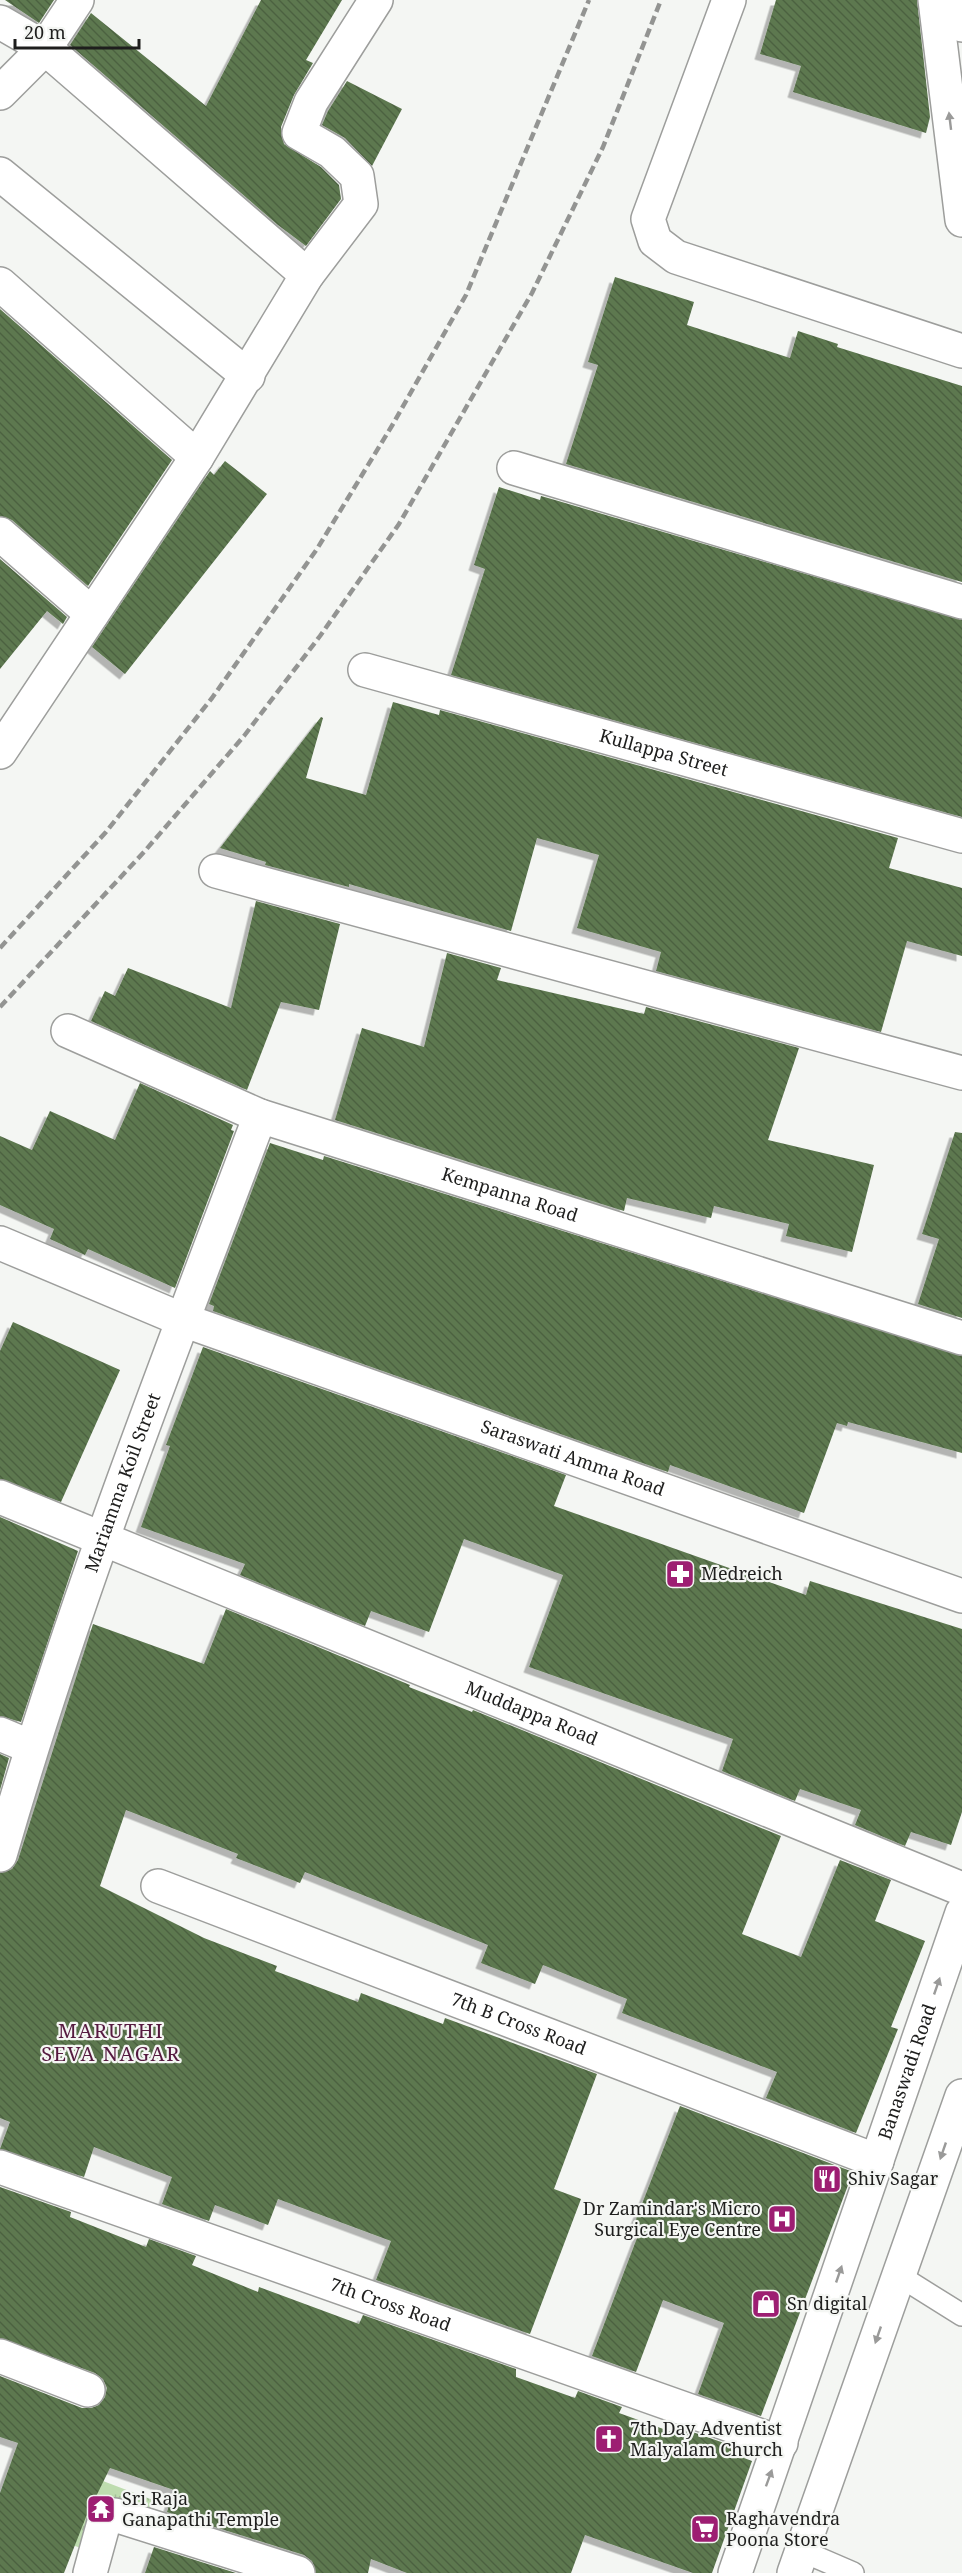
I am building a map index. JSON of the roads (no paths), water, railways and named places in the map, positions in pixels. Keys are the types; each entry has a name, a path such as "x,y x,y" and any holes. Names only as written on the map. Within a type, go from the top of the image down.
{"street":[{"path":"0,93 45,48 77,0"},
{"path":"0,752 197,457 307,275 361,204 357,176 332,152 299,134 311,102 376,0"},
{"path":"729,0 648,219 655,241 676,257 962,351"},
{"path":"934,0 962,214"},
{"path":"958,0 962,25"},
{"path":"0,22 45,48 307,275"},
{"path":"0,174 248,376"},
{"path":"0,284 197,457"},
{"path":"514,468 962,602"},
{"path":"0,534 92,614"},
{"name":"Kullappa Street","path":"365,670 962,836"},
{"path":"216,871 962,1073"},
{"name":"Kempanna Road","path":"68,1031 260,1116 962,1338"},
{"name":"Mariamma Koil Street","path":"0,1855 31,1747 103,1538 260,1116"},
{"name":"Saraswati Amma Road","path":"0,1243 183,1320 962,1596"},
{"name":"Muddappa Road","path":"0,1497 962,1889"},
{"path":"0,1734 31,1747"},
{"name":"7th B Cross Road","path":"158,1886 877,2161"},
{"name":"Banaswadi Road","path":"735,2573 962,1913"},
{"path":"798,2562 962,2096"},
{"name":"7th Cross Road","path":"0,2167 781,2442"},
{"path":"0,2356 88,2390"},
{"path":"90,2573 105,2522 113,2516 298,2573"}],"lane":[{"path":"898,2276 962,2315"},
{"path":"798,2562 853,2573"}],"railway":[{"path":"0,948 106,832 212,698 317,549 393,424 466,295 589,0"},
{"path":"0,1007 144,852 244,736 320,636 399,524 532,293 603,147 661,0"}],"place":[{"name":"Medreich","path":"680,1574"},
{"name":"Shiv Sagar","path":"827,2179"},
{"name":"Dr Zamindar's Micro Surgical Eye Centre","path":"782,2219"},
{"name":"Sn digital","path":"766,2304"},
{"name":"7th Day Adventist Malyalam Church","path":"609,2439"},
{"name":"Sri Raja Ganapathi Temple","path":"101,2509"},
{"name":"Raghavendra Poona Store","path":"705,2529"}],"district":[{"name":"MARUTHI SEVA NAGAR","path":"111,2042"}]}
